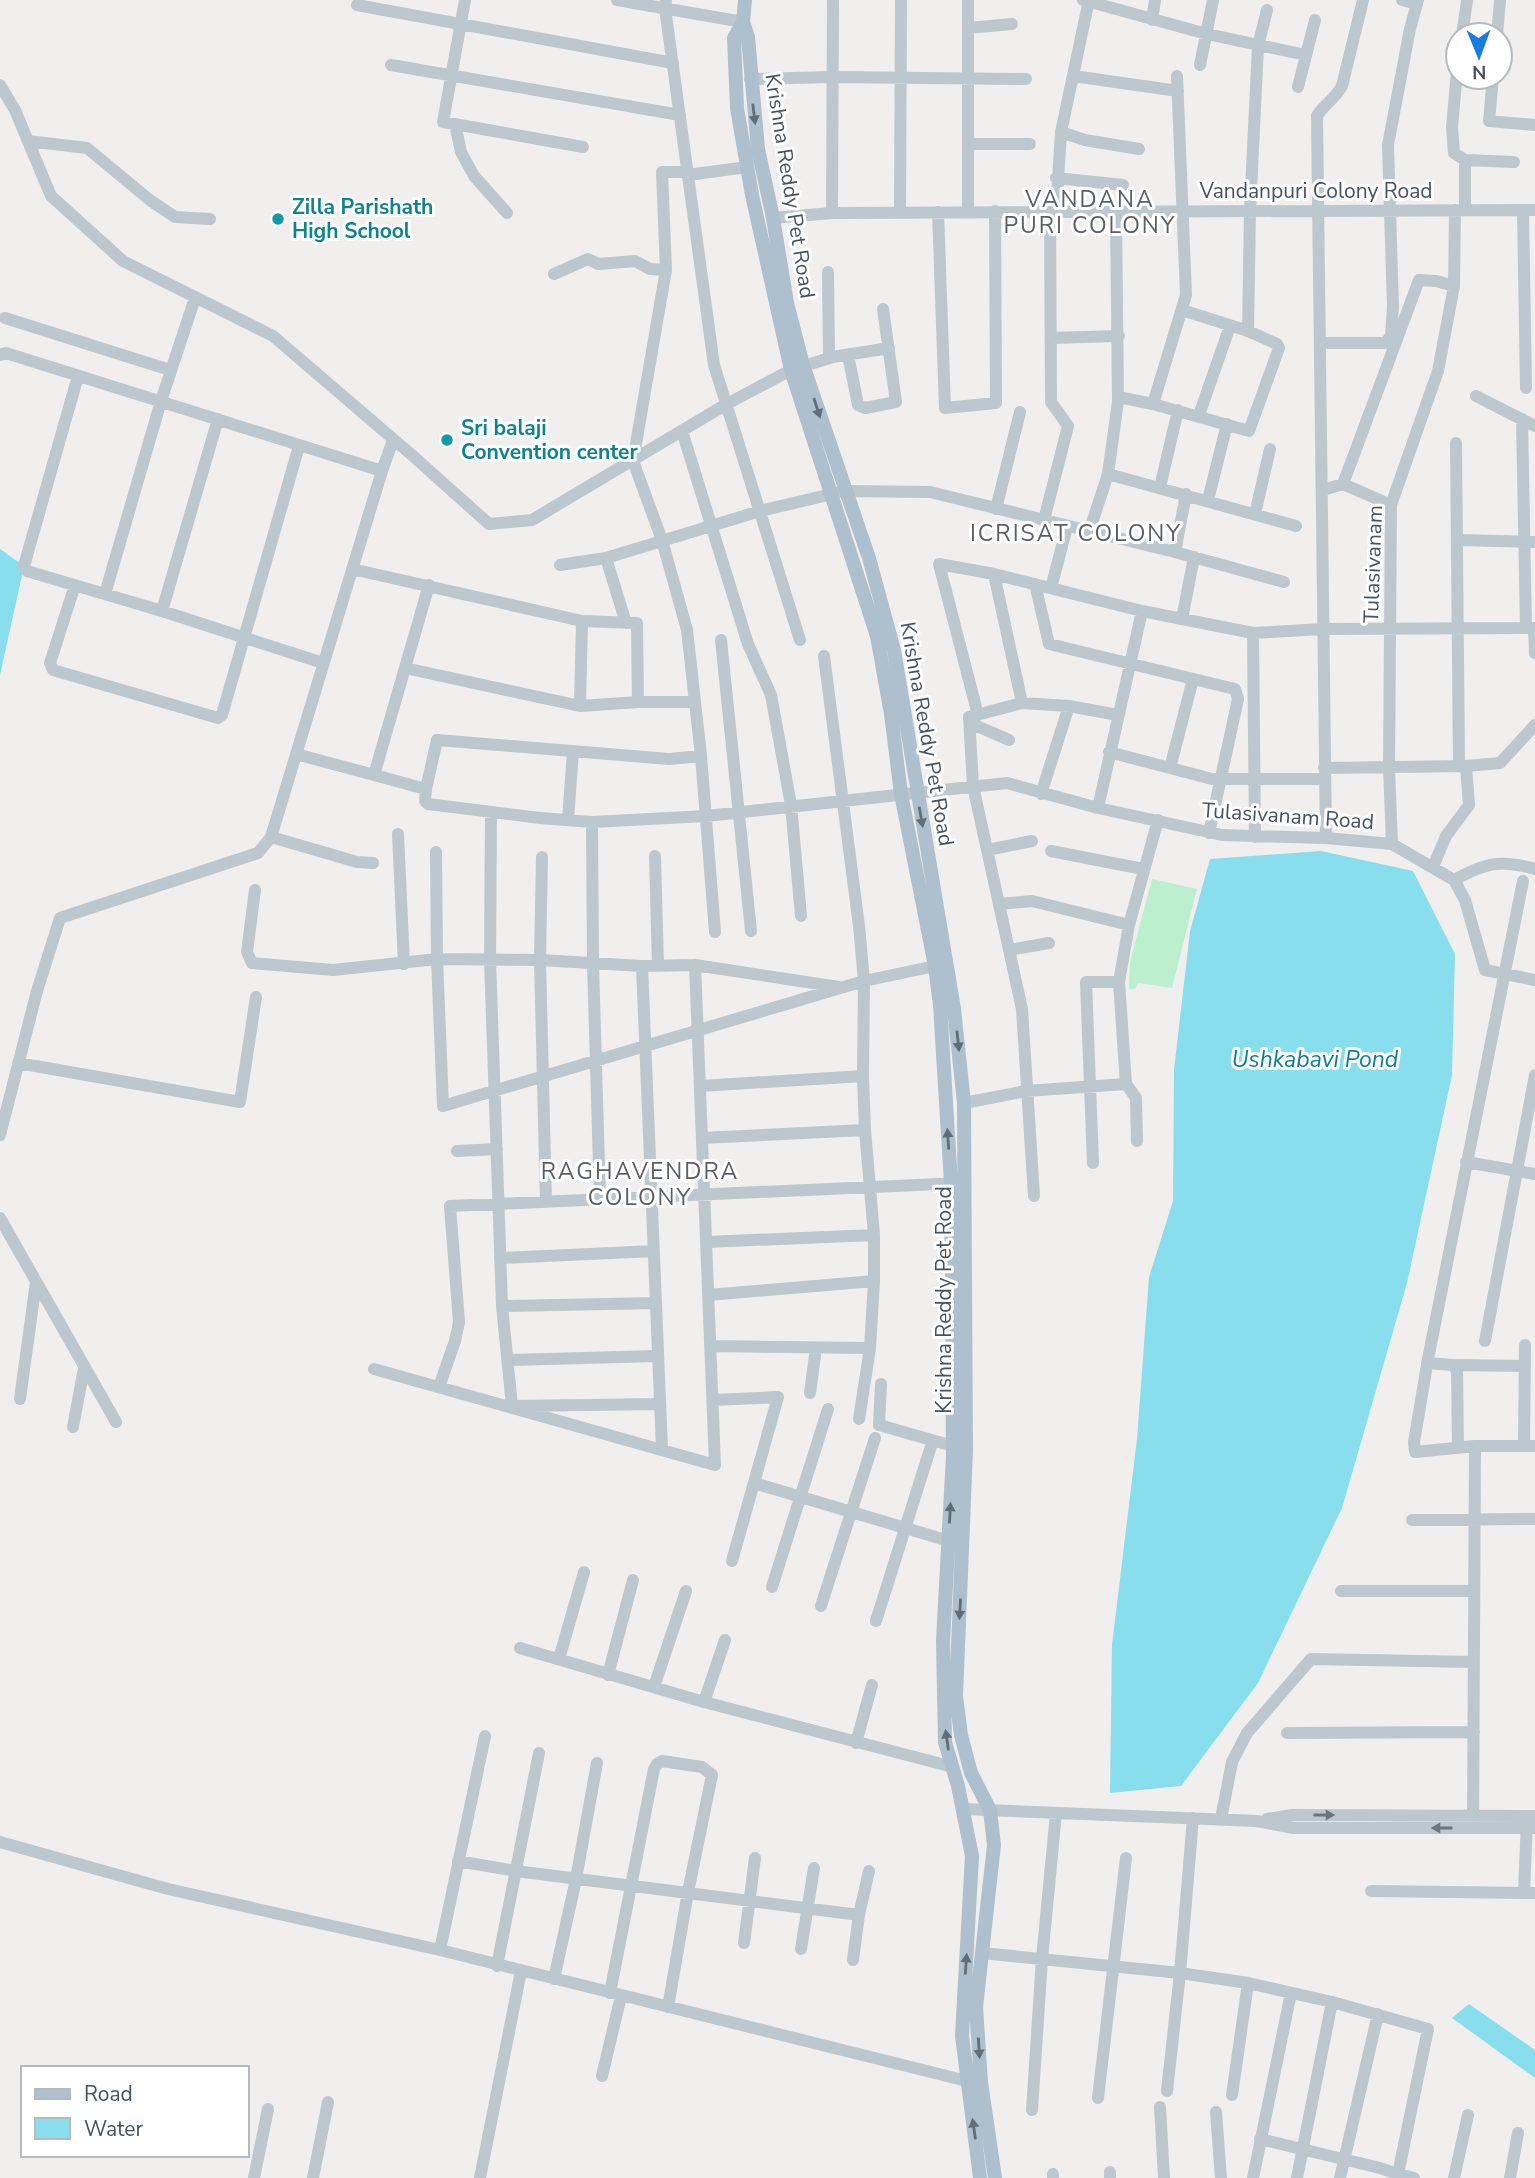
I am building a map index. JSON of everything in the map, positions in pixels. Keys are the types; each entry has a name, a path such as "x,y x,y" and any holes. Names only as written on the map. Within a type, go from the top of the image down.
{"main road":[{"path":"743,22 745,0"},
{"name":"Krishna Reddy Pet Road","path":"743,22 748,37 758,149 773,218 797,368"},
{"name":"Krishna Reddy Pet Road","path":"743,22 734,38 737,108 747,167 797,368 838,493 877,636 901,794 940,1006 958,1183 966,1450 956,1696 961,1735 971,1773 990,1810 994,1845 976,2007 981,2082 995,2178"},
{"name":"Krishna Reddy Pet Road","path":"838,493 869,558 894,650 954,1009 964,1103 958,1183 953,1446 943,1642 945,1742 964,1809 972,1862 962,2036 980,2178"},
{"path":"972,1862 993,1862"}],"street":[{"path":"465,0 443,122 583,147"},
{"path":"617,0 666,4 743,22"},
{"path":"832,213 833,0"},
{"path":"900,212 901,0"},
{"path":"968,0 968,212"},
{"path":"1152,20 1155,0"},
{"path":"1200,65 1213,0"},
{"path":"1326,838 1317,116 1322,107 1337,96 1342,86 1363,0"},
{"path":"1320,343 1386,343 1391,335 1393,307 1389,137 1417,2 1402,0"},
{"path":"1498,21 1500,0"},
{"path":"1044,520 1068,426 1051,402 1053,212 1060,132 1087,1 1207,34 1306,55"},
{"path":"1464,21 1468,1"},
{"path":"666,4 714,365 800,640"},
{"path":"357,5 673,63"},
{"path":"1248,331 1250,211 1258,46 1267,10"},
{"path":"1298,87 1315,20"},
{"path":"968,28 1012,24"},
{"path":"391,65 680,115"},
{"path":"1073,76 1178,92"},
{"path":"1153,404 1186,295 1177,76"},
{"path":"750,79 1026,79"},
{"path":"0,85 15,110 51,196 123,261 273,336 489,524 532,520 725,405 797,368 829,358 889,348"},
{"path":"1455,91 1452,127 1454,153 1465,160 1514,162"},
{"path":"1492,91 1489,121 1535,125"},
{"path":"454,124 461,152 474,176 507,213"},
{"path":"1060,132 1085,140 1139,149"},
{"path":"28,141 87,148 151,201 175,217 210,219"},
{"path":"968,144 1030,145"},
{"name":"Tulasivanam","path":"1392,844 1389,768 1391,505 1438,371 1454,286 1465,160"},
{"path":"715,932 701,756 687,630 662,540 633,461 666,270 662,172 688,173 747,167"},
{"path":"1056,178 1124,186"},
{"path":"1526,388 1529,210"},
{"name":"Vandanpuri Colony Road","path":"773,218 832,213 900,212 1529,210"},
{"path":"938,212 945,408 996,403 995,211"},
{"path":"1088,532 1108,474 1118,397 1116,211"},
{"path":"554,274 588,259 598,264 635,261 650,269 666,270"},
{"path":"828,272 829,358"},
{"path":"1343,484 1419,280 1454,286"},
{"path":"105,594 170,370 195,298"},
{"path":"848,355 858,405 864,408 893,404 896,399 883,309"},
{"path":"1118,397 1251,430 1279,348 1277,344 1248,331 1182,310"},
{"path":"5,318 170,370"},
{"path":"1199,415 1230,326"},
{"path":"1051,338 1119,336"},
{"path":"0,355 6,353 382,471"},
{"path":"78,376 24,566 27,571 323,663"},
{"path":"1476,396 1535,426"},
{"path":"1160,487 1178,410"},
{"path":"996,509 1020,412"},
{"path":"162,611 218,419"},
{"path":"1522,419 1535,653"},
{"path":"1208,500 1227,424"},
{"path":"682,431 748,644 771,695 791,805 801,916"},
{"path":"0,1135 37,991 60,918 258,853 271,837 393,440"},
{"path":"1433,867 1446,836 1469,805 1462,765 1457,629 1456,443"},
{"path":"75,585 50,663 53,670 218,718 222,715 299,446"},
{"path":"1255,514 1270,449"},
{"path":"1108,474 1296,526"},
{"path":"1323,490 1343,484 1391,505"},
{"path":"560,565 606,558 760,511 838,493 930,492 1175,552 1284,582"},
{"path":"1175,552 1186,494"},
{"path":"1051,588 1068,527"},
{"path":"1457,540 1530,542"},
{"path":"1182,619 1194,557"},
{"path":"606,558 626,623"},
{"path":"1034,1196 1022,1009 973,786 974,719 939,564 994,574 1142,611 1253,633 1323,629 1532,628"},
{"path":"352,569 582,621 638,623 638,702"},
{"path":"994,574 1022,703"},
{"path":"1035,584 1049,644 1235,689 1238,699 1209,833"},
{"path":"374,775 429,585"},
{"path":"1098,808 1142,611"},
{"path":"580,706 582,621"},
{"path":"1253,633 1255,837"},
{"path":"721,640 751,932"},
{"path":"824,656 864,981 864,1130 874,1235 874,1281 870,1348 859,1419"},
{"path":"405,668 580,706 695,702"},
{"path":"1170,768 1192,679"},
{"path":"974,719 1022,703 1069,706 1118,715"},
{"path":"1041,794 1069,706"},
{"path":"974,719 1009,740"},
{"path":"1109,752 1212,779 1253,779 1389,768 1500,763 1535,724"},
{"path":"296,754 426,789 437,740 669,759 701,756"},
{"path":"568,820 573,751"},
{"name":"Tulasivanam Road","path":"426,789 425,801 428,804 592,822 706,816 1007,783 1041,794 1209,833 1392,844 1454,880"},
{"path":"491,812 490,960 500,1258 512,1406"},
{"path":"1137,1141 1136,1098 1126,1084 1119,982 1129,926 1158,820"},
{"path":"592,822 600,1199"},
{"path":"398,834 404,964"},
{"path":"271,837 357,862 373,863"},
{"path":"987,850 1032,841"},
{"path":"1051,851 1143,869"},
{"path":"436,852 443,1106 864,981 934,966"},
{"path":"655,856 658,966"},
{"path":"542,857 540,960 547,1202"},
{"path":"1535,869 1517,864 1493,863 1454,880 1465,900 1486,970 1535,980"},
{"path":"1523,881 1427,1363 1414,1441 1415,1452 1475,1446 1529,1446 1525,1345"},
{"path":"255,890 247,952 252,963 333,970 437,960 695,965 843,987"},
{"path":"999,904 1032,901 1129,926"},
{"path":"1009,950 1049,943"},
{"path":"374,1369 715,1465 695,965"},
{"path":"642,966 662,1450"},
{"path":"1093,1163 1086,982 1119,982"},
{"path":"19,1063 240,1102 256,997"},
{"path":"1485,1341 1535,1075"},
{"path":"700,1086 863,1076"},
{"path":"964,1103 1026,1091 1126,1084"},
{"path":"702,1138 864,1130"},
{"path":"457,1151 497,1149"},
{"path":"1466,1162 1535,1174"},
{"path":"439,1387 455,1341 458,1322 450,1206 958,1183"},
{"path":"0,1218 116,1422"},
{"path":"706,1242 874,1235"},
{"path":"500,1258 654,1251"},
{"path":"708,1295 874,1281"},
{"path":"20,1399 36,1282"},
{"path":"502,1306 656,1303"},
{"path":"710,1346 870,1348"},
{"path":"810,1393 816,1348"},
{"path":"509,1360 658,1356"},
{"path":"1427,1363 1525,1366"},
{"path":"1453,1365 1457,1371 1458,1447"},
{"path":"73,1427 84,1368"},
{"path":"881,1384 879,1425 953,1446"},
{"path":"713,1400 778,1397 732,1561"},
{"path":"512,1406 660,1404"},
{"path":"772,1587 828,1409"},
{"path":"821,1606 875,1438"},
{"path":"876,1621 931,1446"},
{"path":"1473,1822 1475,1446"},
{"path":"754,1483 949,1541"},
{"path":"1412,1520 1535,1519"},
{"path":"559,1659 584,1572"},
{"path":"608,1675 633,1580"},
{"path":"654,1687 685,1591"},
{"path":"1341,1591 1474,1591"},
{"path":"704,1702 725,1640"},
{"path":"520,1648 704,1702 953,1767"},
{"path":"1221,1819 1232,1762 1247,1733 1311,1659 1474,1662"},
{"path":"856,1743 872,1685"},
{"path":"1287,1733 1474,1732"},
{"path":"440,1950 485,1736"},
{"path":"497,1966 539,1753"},
{"path":"602,2076 631,1886 654,1769 665,1760 702,1767 712,1775 668,2007"},
{"path":"554,1979 597,1763"},
{"path":"964,1809 1256,1821 1292,1815 1531,1822 1529,1893 1371,1891"},
{"path":"1032,2110 1042,1959 1056,1813"},
{"path":"1167,2091 1193,1818"},
{"path":"0,1842 168,1889 440,1950 967,2081"},
{"path":"744,1943 755,1858"},
{"path":"1098,2098 1126,1858"},
{"path":"458,1861 859,1916"},
{"path":"801,1949 814,1868"},
{"path":"853,1961 869,1871"},
{"path":"982,1953 1180,1973 1248,1983 1332,2002 1428,2029 1397,2176"},
{"path":"480,2178 521,1971"},
{"path":"1232,2095 1248,1983"},
{"path":"1253,2178 1291,1993"},
{"path":"1297,2178 1332,2002"},
{"path":"1340,2178 1378,2014"},
{"path":"313,2178 328,2102"},
{"path":"1160,2107 1164,2178"},
{"path":"254,2178 268,2109"},
{"path":"1216,2112 1221,2178"},
{"path":"1454,2178 1468,2115"},
{"path":"1510,2178 1518,2133"},
{"path":"1260,2139 1397,2176 1414,2178"}],"green space":[{"path":"1152,879 1197,889 1172,988 1138,983 1135,989 1129,989 1130,962"}],"water":[{"path":"0,549 24,566 0,675"},
{"name":"Ushkabavi Pond","path":"1321,851 1413,871 1455,954 1452,1075 1407,1283 1342,1508 1258,1683 1181,1786 1110,1793 1112,1645 1137,1439 1149,1277 1173,1201 1174,1070 1190,931 1210,859"},
{"path":"1469,2004 1535,2050 1535,2078 1452,2018"}],"place":[{"name":"Zilla Parishath High School","path":"278,219"},
{"name":"Sri balaji Convention center","path":"447,440"}],"district":[{"name":"VANDANA PURI COLONY","path":"1090,212"},
{"name":"ICRISAT COLONY","path":"1076,533"},
{"name":"RAGHAVENDRA COLONY","path":"640,1184"}]}
